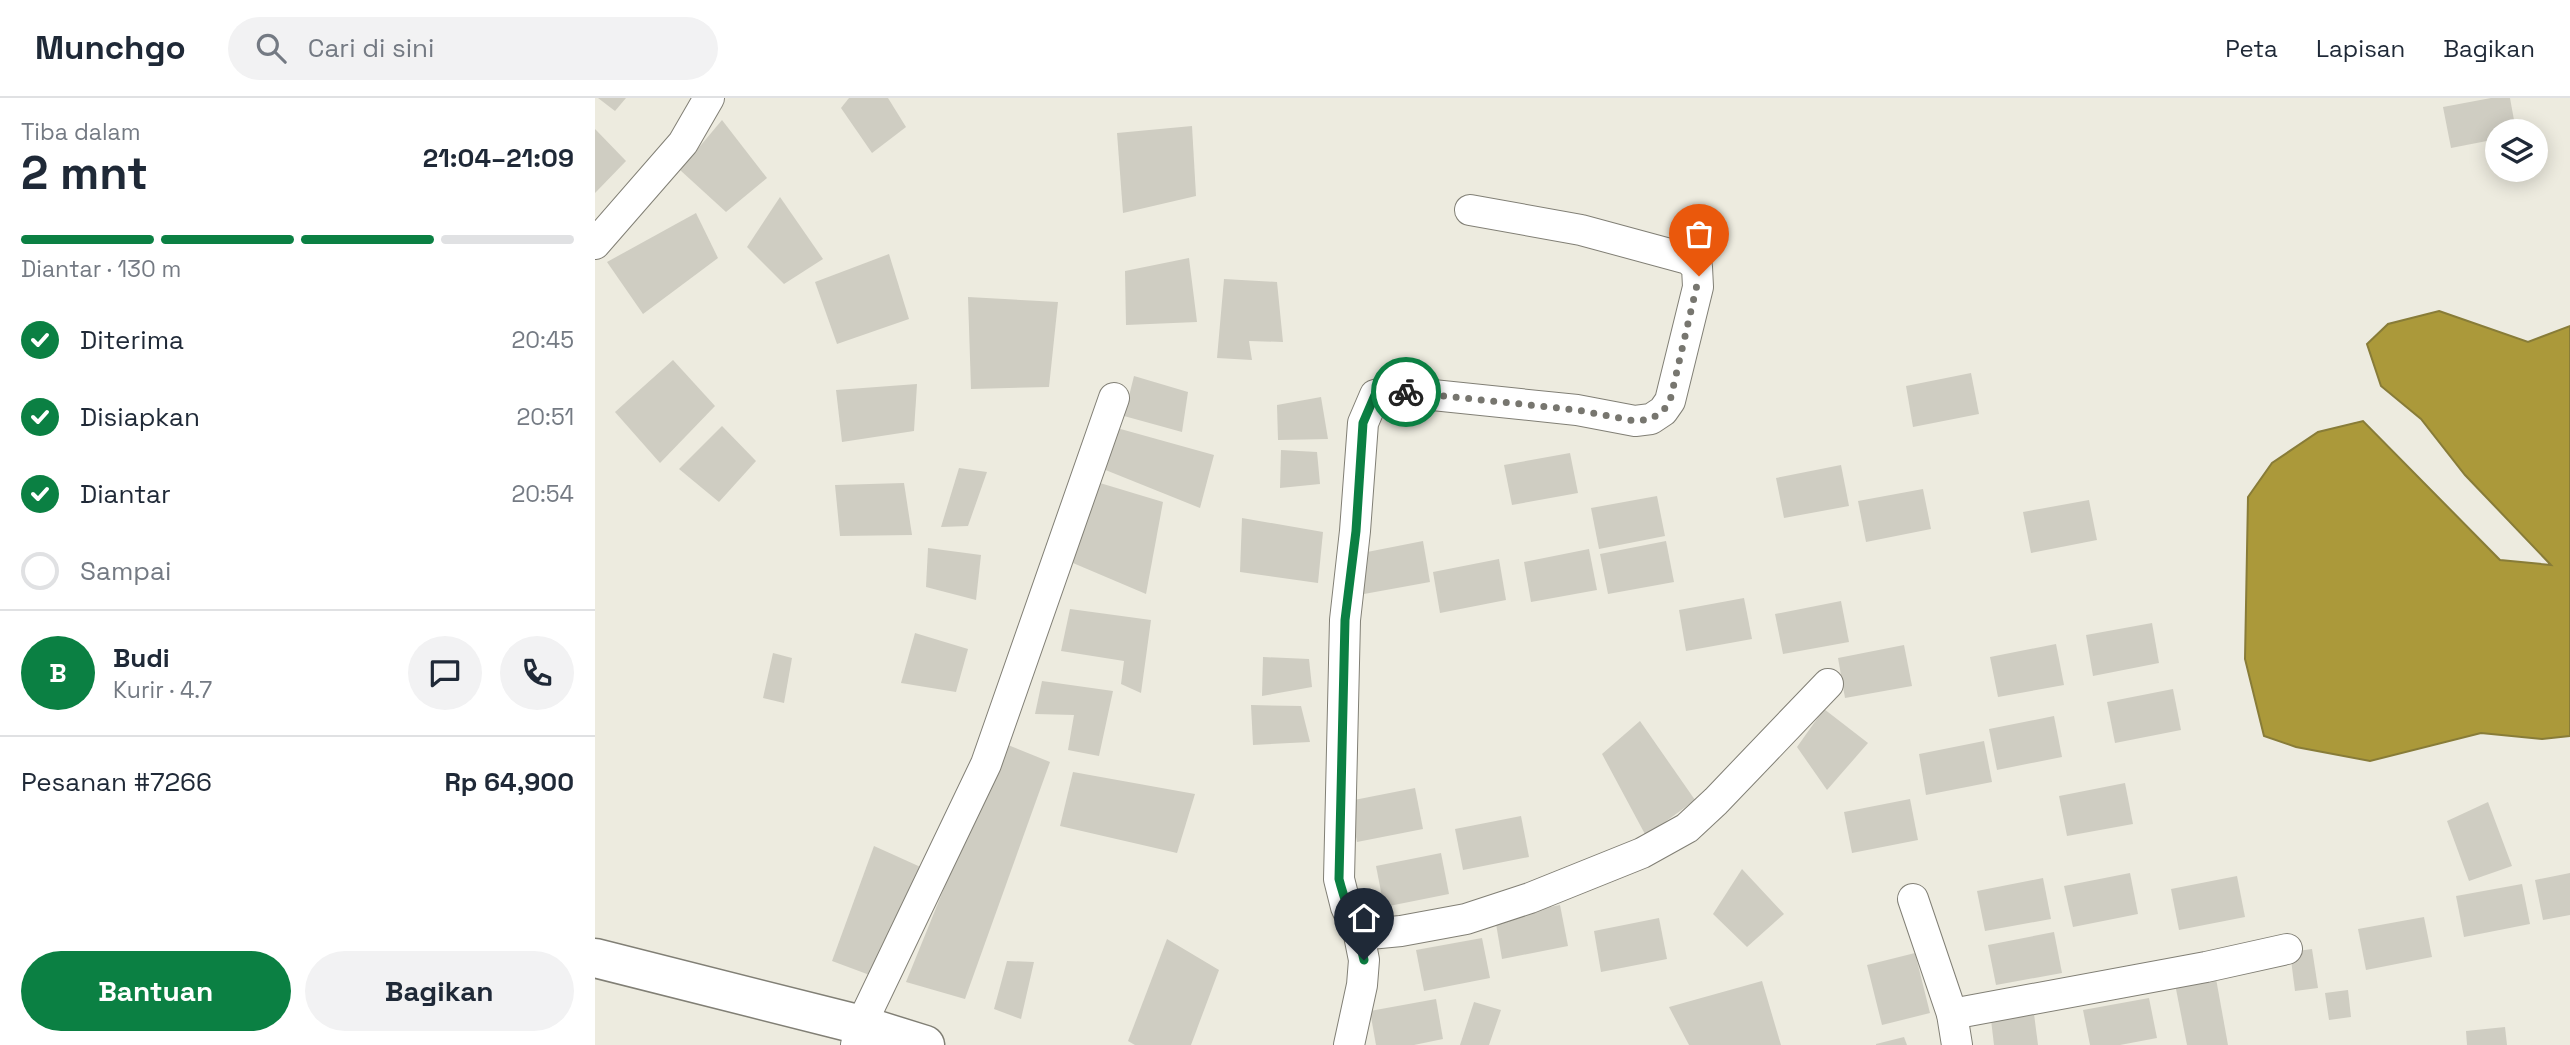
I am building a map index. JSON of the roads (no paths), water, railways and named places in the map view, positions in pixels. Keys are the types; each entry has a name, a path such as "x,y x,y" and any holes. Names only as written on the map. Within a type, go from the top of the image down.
{"street":[{"path":"595,244 683,144 709,98"},
{"path":"1349,1045 1362,985 1364,960 1359,935 1346,907 1339,879 1345,620 1356,531 1363,423 1368,407 1375,395 1394,391 1577,410 1635,421 1651,419 1663,411 1670,401 1698,287 1697,267 1688,259 1581,230 1470,210"},
{"path":"858,1035 986,764 1114,398"},
{"path":"1359,935 1401,931 1466,919 1530,898 1641,853 1687,828 1828,684"},
{"path":"1913,898 1952,1014 1957,1045"},
{"path":"1952,1014 2206,967 2287,949"},
{"path":"595,958 858,1035 925,1045"}]}
